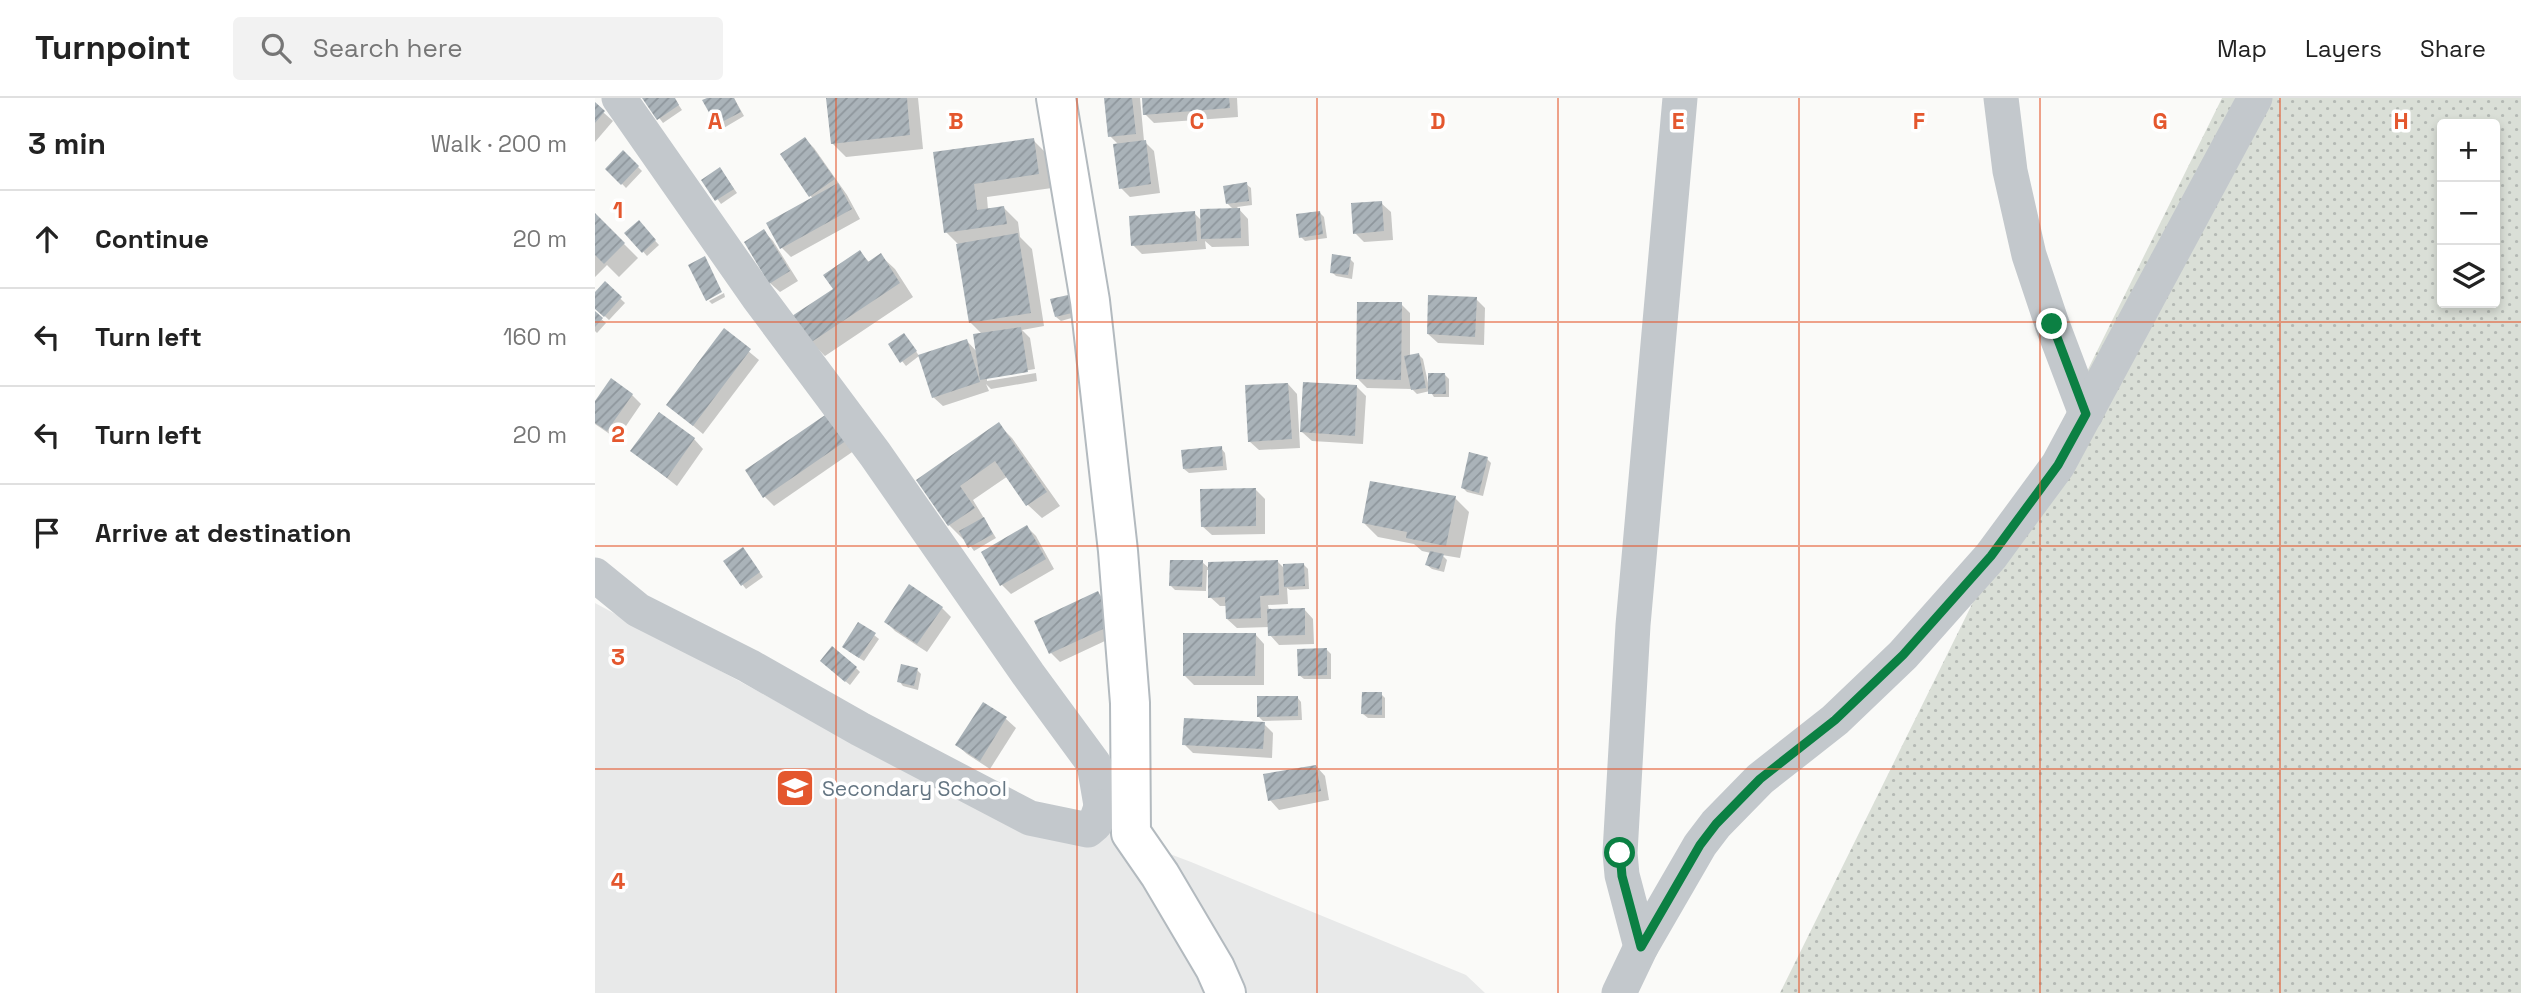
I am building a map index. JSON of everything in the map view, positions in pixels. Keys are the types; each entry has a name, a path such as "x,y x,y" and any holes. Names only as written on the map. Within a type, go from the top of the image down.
{"main road":[{"path":"1056,98 1090,301 1118,551 1130,703 1117,822 1160,875 1215,968 1226,993"}],"street":[{"path":"619,98 750,286 875,454 1094,764 1117,822"},
{"path":"1641,947 1622,876 1620,853 1633,625 1680,98"},
{"path":"2001,98 2010,171 2029,255 2086,414"},
{"path":"1619,993 1641,947 1700,845 1716,824 1760,779 1835,720 1903,655 1991,556 2058,465 2255,98"},
{"path":"595,575 638,610 749,666 860,729 1030,818 1088,830 1095,824 1101,807 1117,822"}],"shaded area":[{"path":"2222,98 2521,98 2521,993 1780,993"},
{"name":"Secondary School","path":"595,603 800,714 1191,862 1466,975 1485,993 595,993"}],"building":[{"path":"642,98 675,98 679,105 657,120"},
{"path":"734,98 741,112 716,125 702,100"},
{"path":"826,98 907,98 910,135 831,144"},
{"path":"1104,98 1132,98 1136,134 1108,137"},
{"path":"1142,98 1229,98 1230,108 1143,115"},
{"path":"595,102 605,111 595,123"},
{"path":"805,137 835,179 809,197 780,154"},
{"path":"1034,138 1039,174 974,184 977,210 1004,206 1007,224 944,233 933,152"},
{"path":"1146,140 1151,184 1119,189 1113,144"},
{"path":"623,150 639,166 621,185 605,169"},
{"path":"720,167 734,189 715,201 701,180"},
{"path":"1247,182 1249,201 1226,204 1223,186"},
{"path":"838,183 852,209 780,249 766,223"},
{"path":"1382,201 1384,231 1353,234 1351,203"},
{"path":"1240,208 1241,238 1201,239 1200,209"},
{"path":"1195,211 1197,241 1131,246 1129,216"},
{"path":"1320,211 1323,234 1299,238 1296,214"},
{"path":"595,213 625,243 604,264 595,255"},
{"path":"639,220 656,240 642,253 624,233"},
{"path":"764,229 790,271 769,284 744,242"},
{"path":"1018,233 1031,313 969,323 956,244"},
{"path":"860,250 868,262 881,253 900,283 810,343 792,316 833,289 823,275"},
{"path":"1332,254 1351,257 1348,275 1330,273"},
{"path":"705,256 722,292 706,301 688,265"},
{"path":"605,281 622,297 604,317 595,309 595,292"},
{"path":"1068,295 1072,313 1055,317 1050,299"},
{"path":"1428,295 1477,297 1475,337 1427,334"},
{"path":"1357,302 1402,302 1401,380 1356,379"},
{"path":"595,311 603,318 595,327"},
{"path":"1021,327 1028,372 980,380 973,334"},
{"path":"724,328 751,349 693,426 666,405"},
{"path":"904,333 917,351 900,363 888,344"},
{"path":"967,339 980,382 932,398 918,355"},
{"path":"1419,353 1426,388 1411,390 1404,356"},
{"path":"1428,373 1445,373 1446,394 1428,394"},
{"path":"611,378 633,394 607,431 595,423 595,401"},
{"path":"1303,382 1357,385 1355,436 1300,432"},
{"path":"1288,383 1292,439 1248,442 1245,385"},
{"path":"831,411 850,438 763,498 745,470"},
{"path":"659,412 695,438 667,478 630,451"},
{"path":"999,422 1047,492 1026,506 995,461 960,486 975,508 948,526 916,480"},
{"path":"1222,446 1223,466 1183,469 1181,450"},
{"path":"1469,452 1488,457 1479,493 1461,488"},
{"path":"1370,481 1456,496 1446,546 1406,538 1407,532 1362,523"},
{"path":"1256,488 1256,526 1201,527 1200,489"},
{"path":"984,517 993,534 968,548 959,531"},
{"path":"1027,525 1046,559 1000,586 981,552"},
{"path":"743,547 760,572 741,586 723,561"},
{"path":"1430,551 1444,554 1439,569 1425,565"},
{"path":"1170,560 1203,560 1202,587 1169,586"},
{"path":"1278,560 1279,595 1260,596 1261,618 1226,619 1225,597 1208,598 1208,562"},
{"path":"1304,563 1305,586 1284,587 1283,564"},
{"path":"909,584 943,607 917,644 884,622"},
{"path":"1098,591 1114,624 1049,654 1034,621"},
{"path":"1305,608 1305,635 1268,636 1267,609"},
{"path":"858,622 876,633 859,658 842,647"},
{"path":"1183,633 1256,633 1255,676 1183,676"},
{"path":"832,646 857,667 845,682 820,661"},
{"path":"1327,648 1327,675 1298,676 1297,649"},
{"path":"901,664 918,668 914,686 897,682"},
{"path":"1362,692 1382,692 1382,715 1361,714"},
{"path":"1257,696 1298,696 1298,716 1257,717"},
{"path":"983,702 1007,717 980,761 955,745"},
{"path":"1184,718 1265,722 1263,749 1182,745"},
{"path":"1316,765 1321,791 1268,801 1263,774"}],"place":[{"name":"Secondary School","path":"795,788"}],"route":[{"path":"1620,853 1627,899 1641,947 1700,845 1733,805 1760,779 1835,720 1903,655 1991,556 2058,465 2086,414 2052,324"}]}
